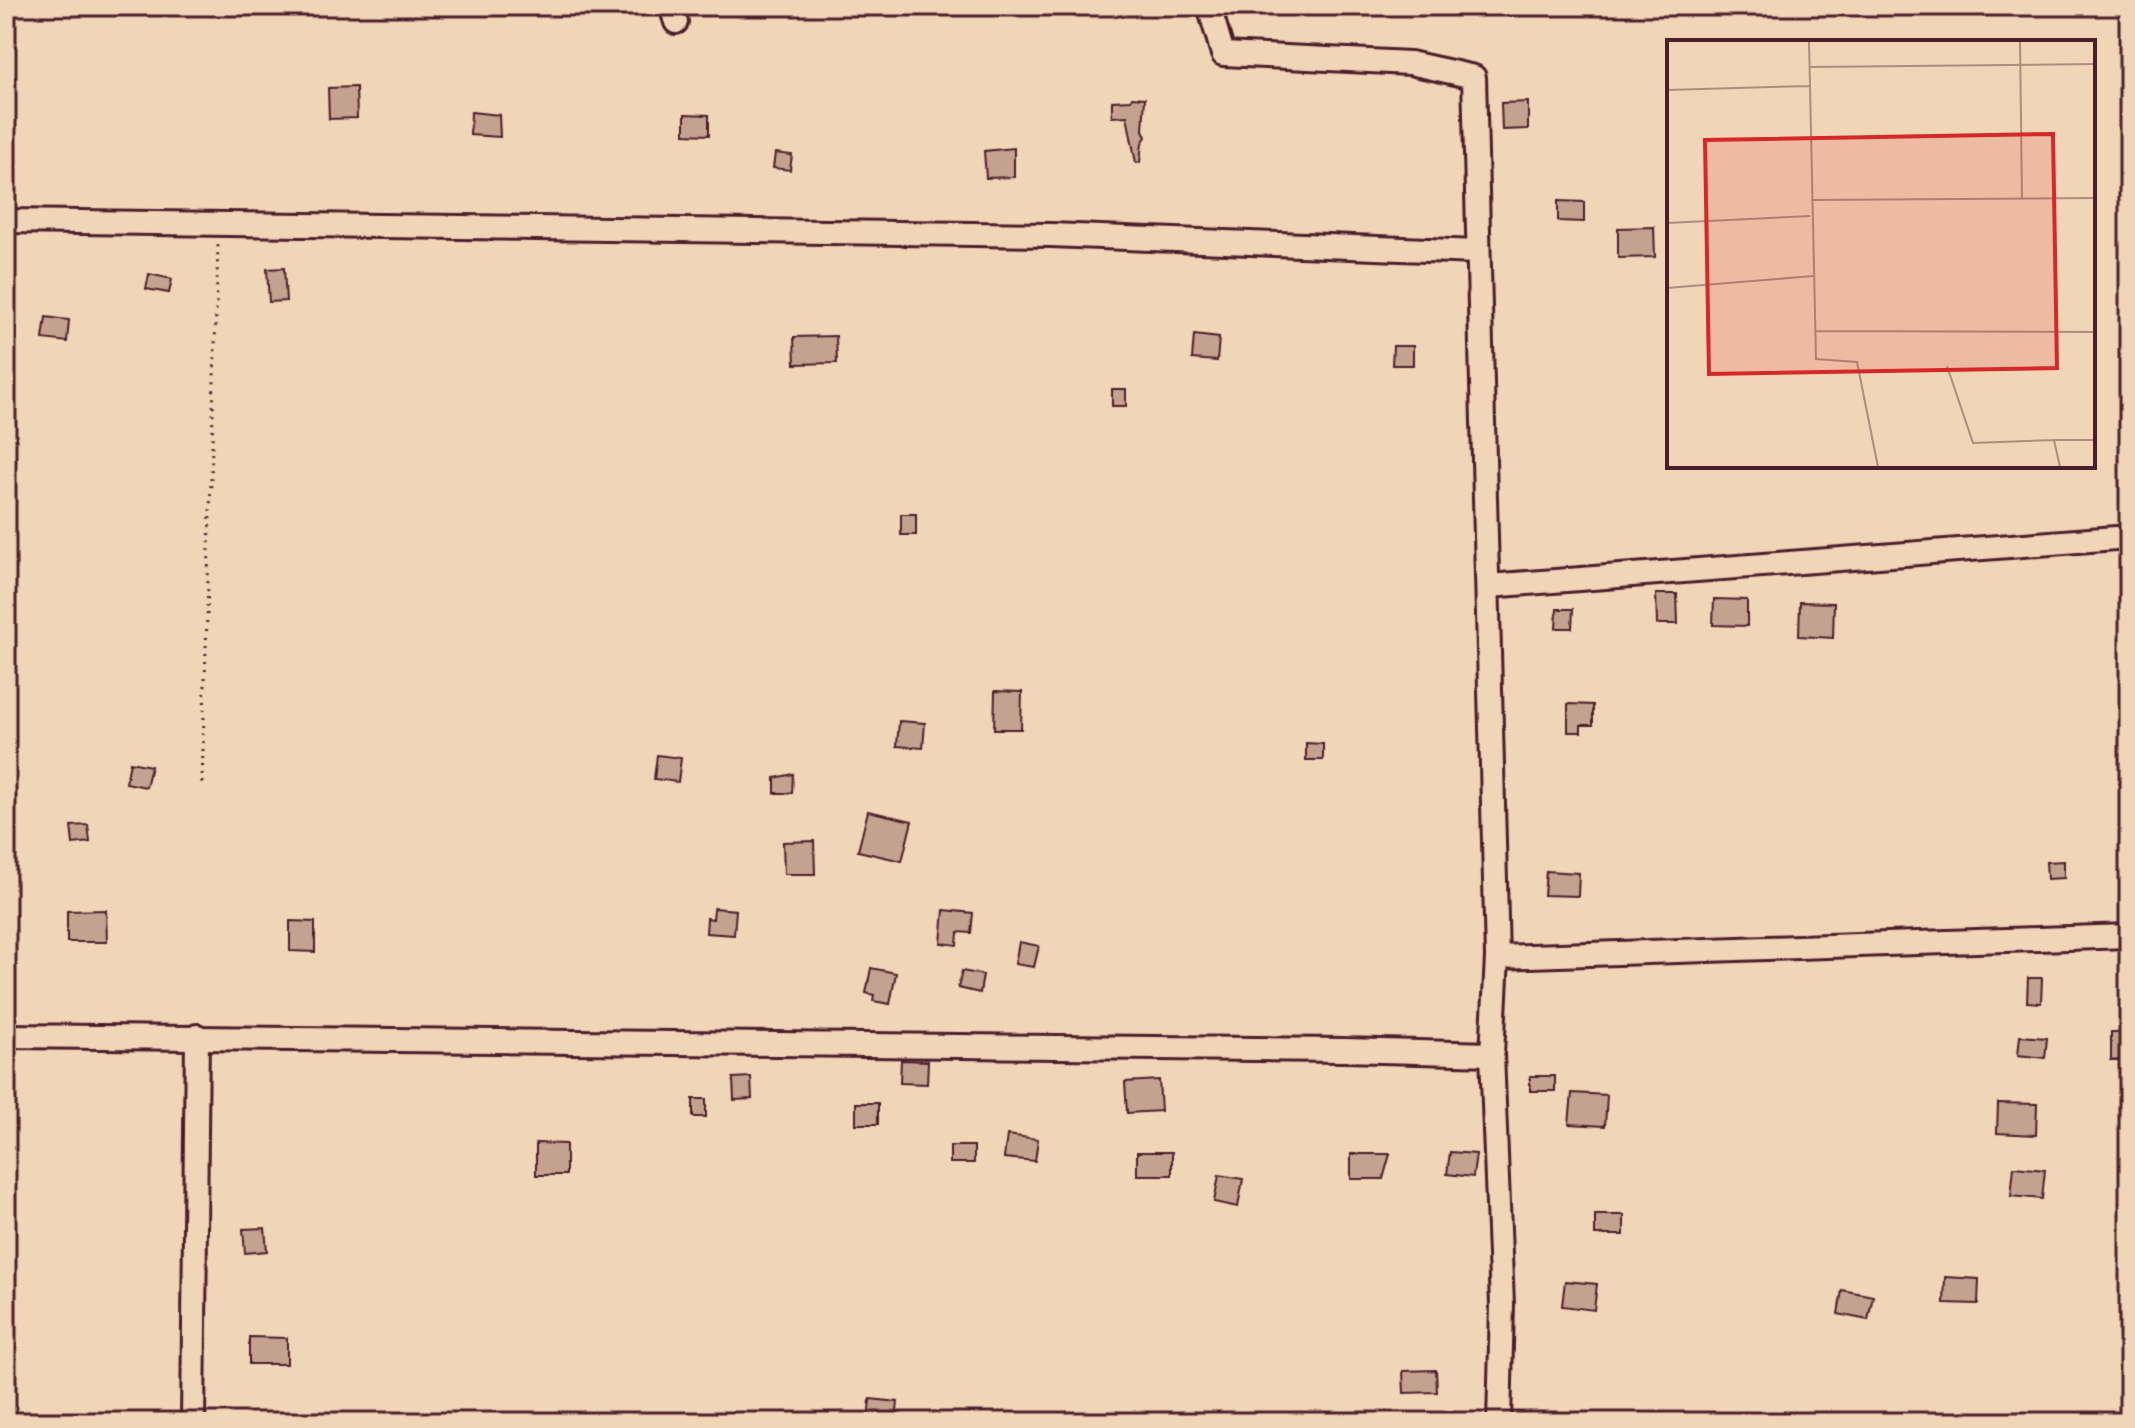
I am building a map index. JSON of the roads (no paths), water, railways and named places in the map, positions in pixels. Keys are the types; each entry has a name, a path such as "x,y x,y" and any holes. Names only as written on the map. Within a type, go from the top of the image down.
{"street":[{"path":"1209,6 1223,54 1410,63 1474,77 1497,957 1492,1054 1502,1305 1499,1422"},
{"path":"6,221 1051,235 1477,252"},
{"path":"1488,586 2129,537"},
{"path":"1497,957 2129,936"},
{"path":"6,1036 1492,1054"},
{"path":"193,1422 197,1036"}]}
